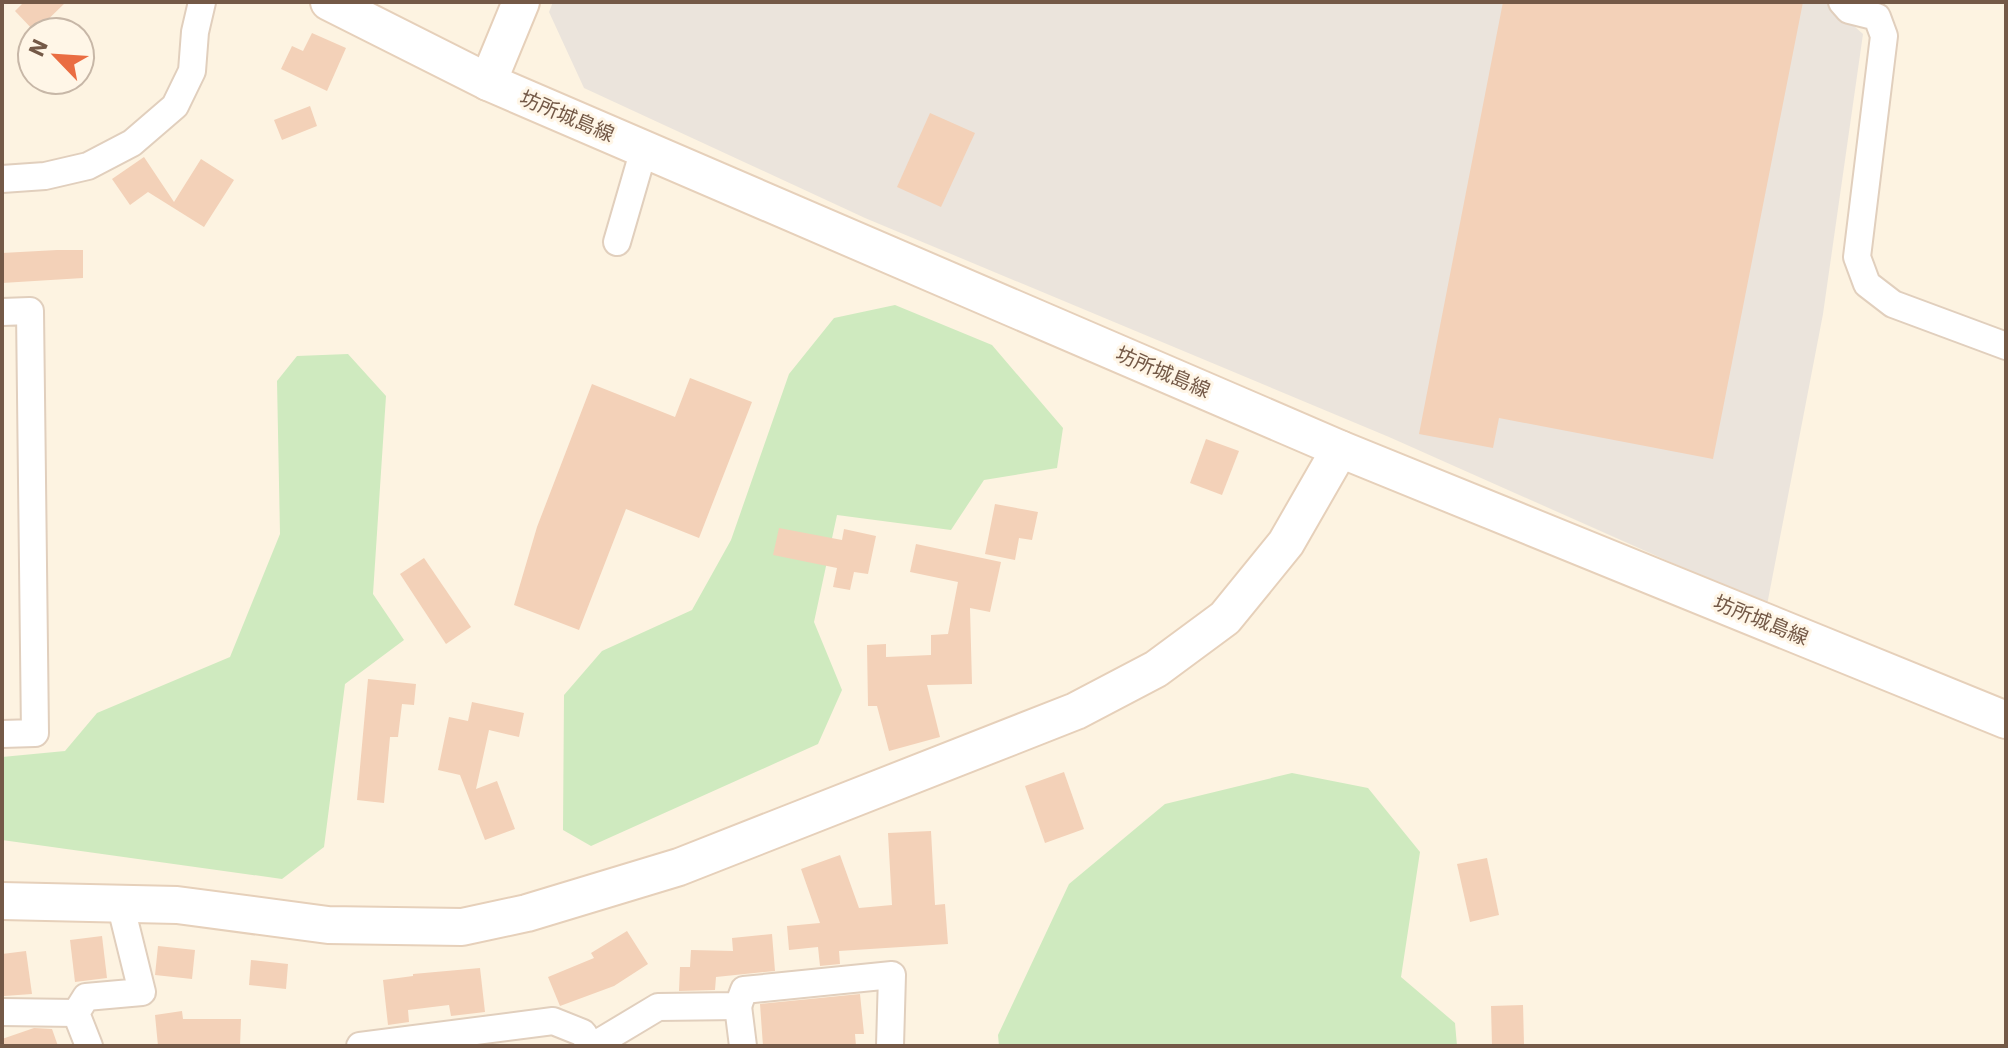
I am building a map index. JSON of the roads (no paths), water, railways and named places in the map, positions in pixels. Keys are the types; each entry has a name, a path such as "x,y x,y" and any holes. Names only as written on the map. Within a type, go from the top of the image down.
{"main road":[{"name":"坊所城島線","path":"329,2 488,82 1340,449 2006,720"},
{"path":"488,82 521,2"},
{"path":"2,901 177,905 328,925 462,927 527,913 679,867 1076,711 1156,669 1225,618 1286,543 1340,449"}],"street":[{"path":"2,179 45,176 88,166 132,143 175,106 192,71 195,32 202,2"},
{"path":"1842,2 1849,10 1877,17 1884,36 1857,257 1867,284 1893,304 2006,346"},
{"path":"617,242 644,149"},
{"path":"2,312 30,311 35,733 2,734"},
{"path":"76,1013 86,997 142,992 120,903"},
{"path":"743,1046 738,1006 744,990 892,975 890,1046"},
{"path":"360,1046 553,1021 583,1033 592,1046 658,1007 738,1006"},
{"path":"2,1012 76,1013"},
{"path":"76,1013 89,1046"}]}
